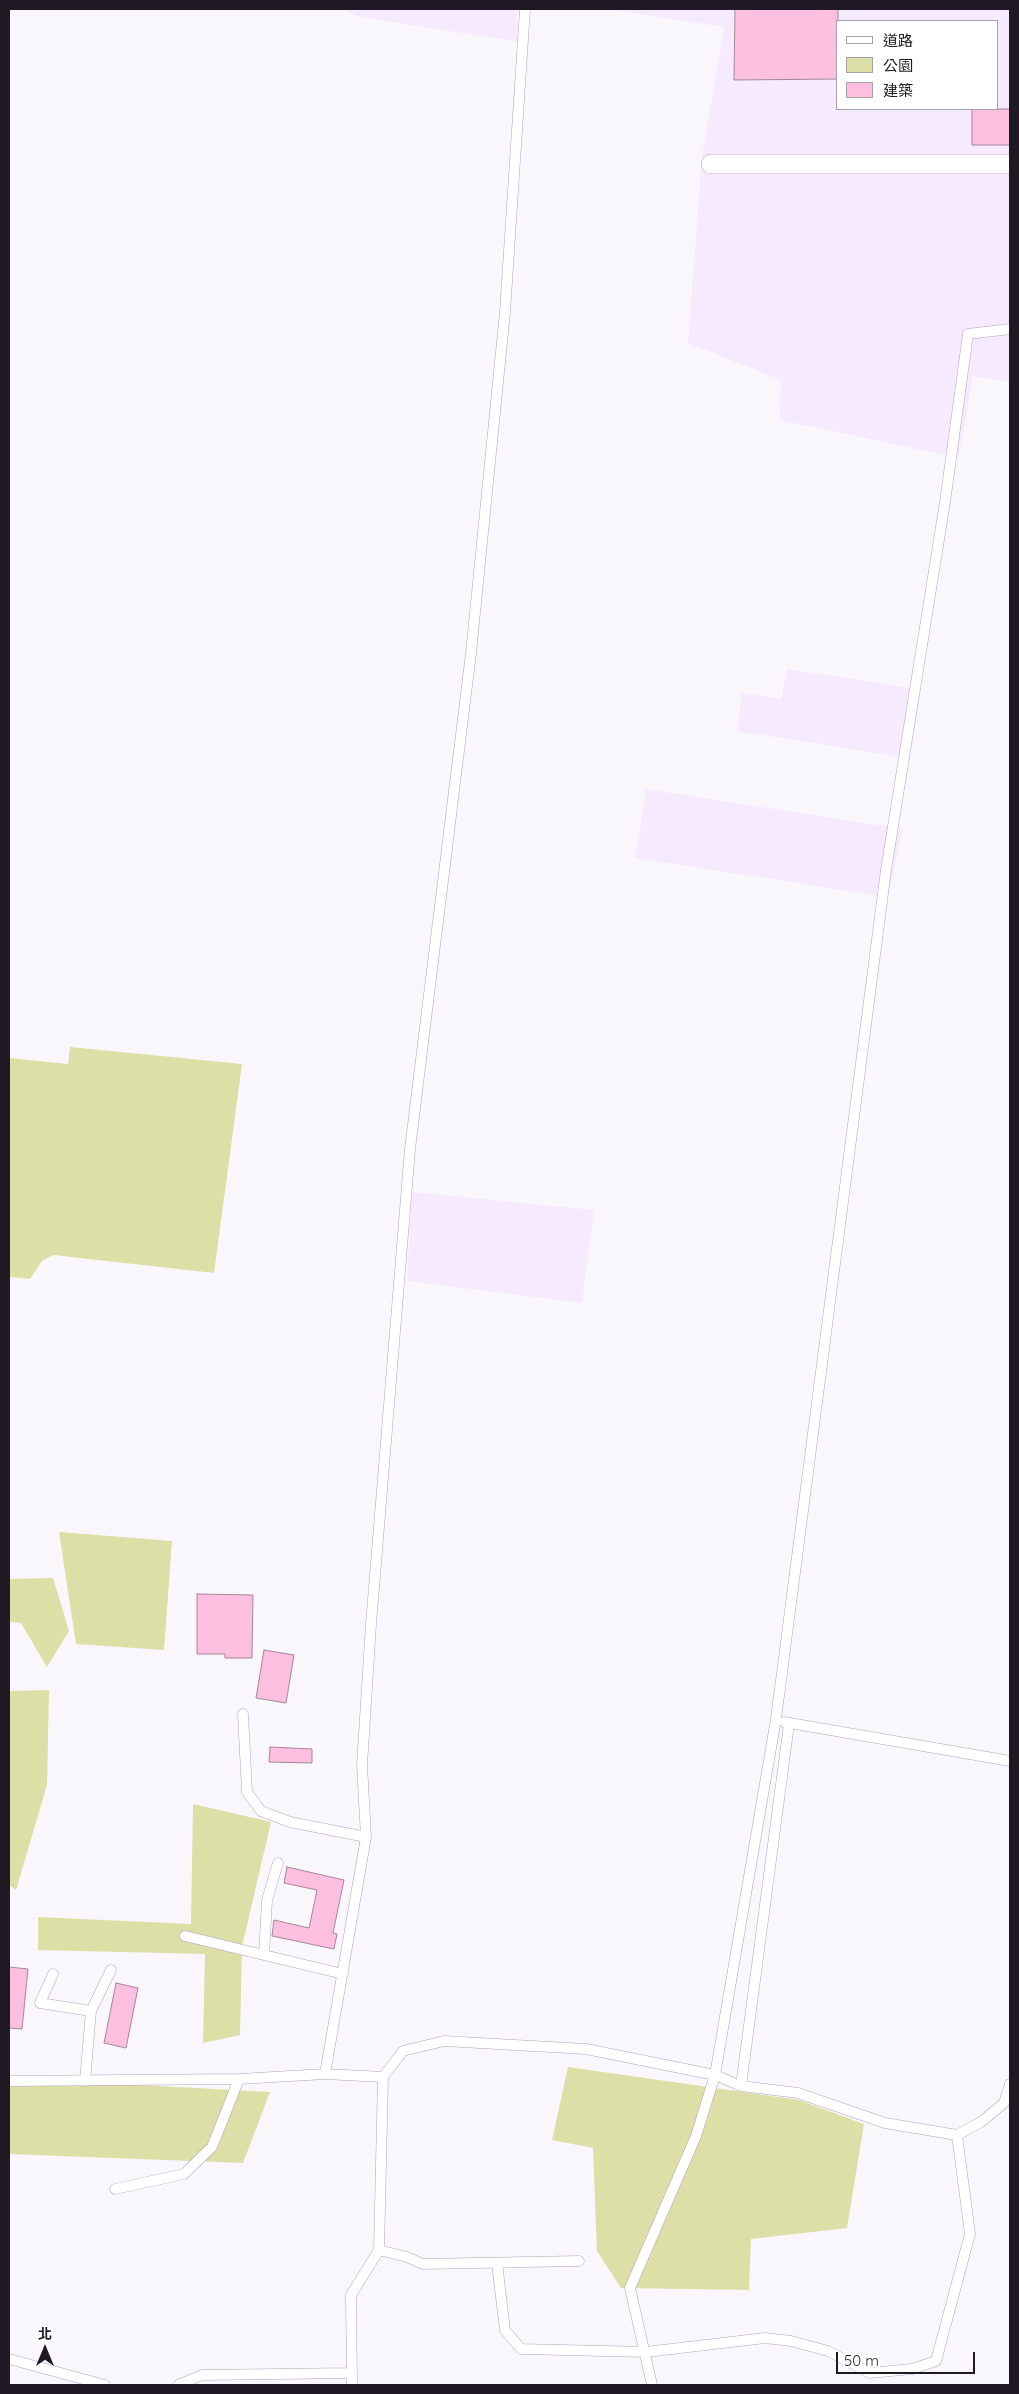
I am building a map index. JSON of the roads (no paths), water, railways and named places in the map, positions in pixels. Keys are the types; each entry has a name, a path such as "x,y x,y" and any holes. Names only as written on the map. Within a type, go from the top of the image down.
{"street":[{"path":"711,164 1010,164"}],"lane":[{"path":"326,2074 366,1837 362,1764 372,1614 409,1159 470,663 504,322 525,9"},
{"path":"652,2385 630,2288 696,2136 715,2075 776,1719 886,870 945,502 968,334 1010,328"},
{"path":"243,1714 248,1792 261,1811 290,1822 366,1837"},
{"path":"776,1719 789,1724 1010,1761"},
{"path":"741,2086 789,1724"},
{"path":"264,1955 267,1900 278,1862"},
{"path":"185,1936 343,1974"},
{"path":"85,2081 90,2011 111,1970"},
{"path":"53,1974 40,2003 90,2011"},
{"path":"352,2385 351,2294 379,2250 383,2077 403,2051 444,2041 586,2049 715,2075 741,2086 798,2093 885,2123 957,2135 981,2122 1007,2103 1010,2084"},
{"path":"9,2081 239,2080 326,2074 383,2077"},
{"path":"115,2189 184,2174 212,2147 239,2080"},
{"path":"496,2262 505,2330 521,2349 646,2352 765,2338 791,2341 828,2351 870,2372 912,2369 936,2361 970,2234 957,2135"},
{"path":"379,2250 407,2257 423,2264 578,2261"},
{"path":"9,2359 105,2385"},
{"path":"178,2385 202,2375 352,2372"}]}
